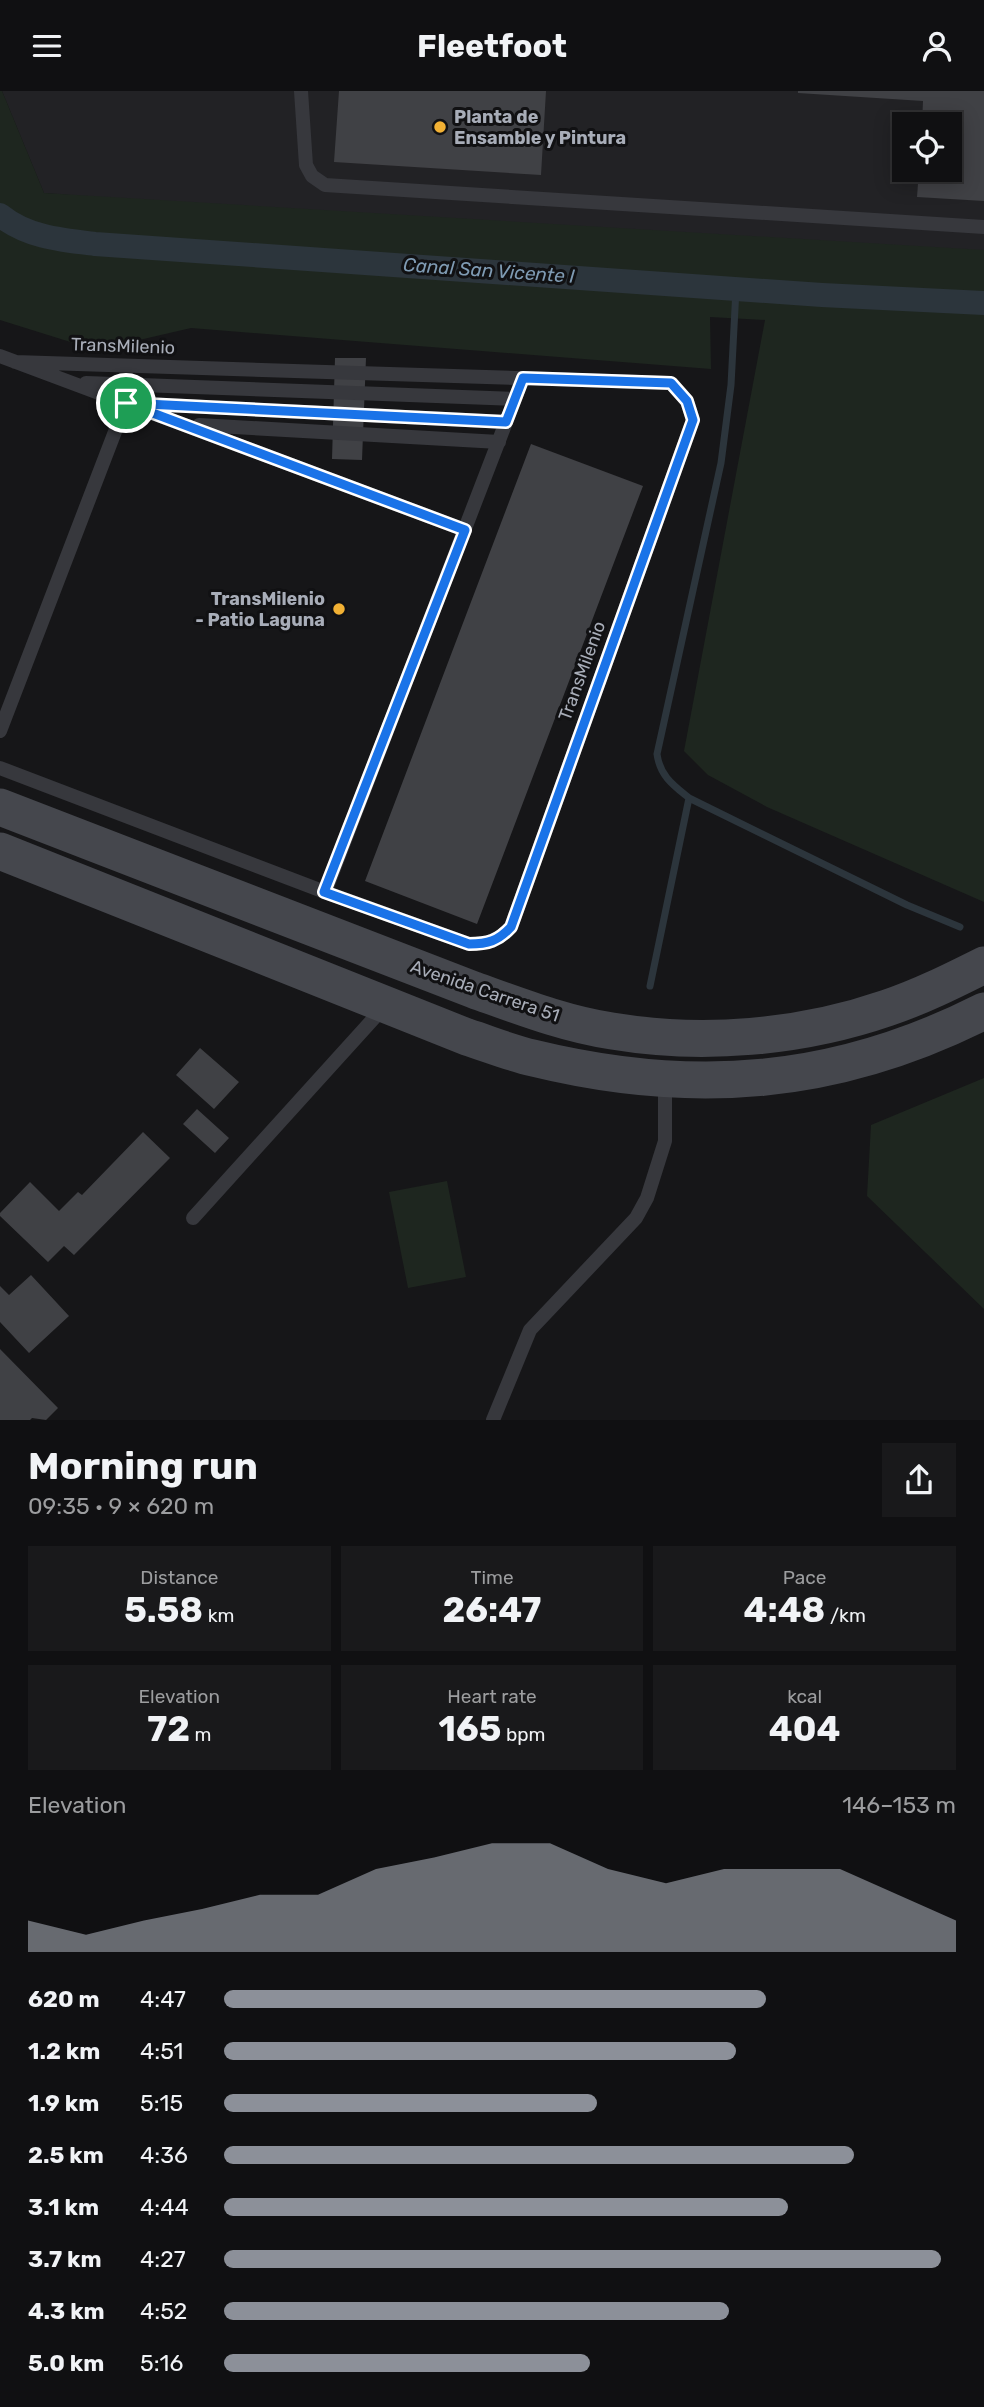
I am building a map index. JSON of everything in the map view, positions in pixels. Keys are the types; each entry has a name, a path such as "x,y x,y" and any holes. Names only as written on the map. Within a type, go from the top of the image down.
{"main road":[{"name":"Avenida Carrera 51","path":"0,807 474,990 542,1014 611,1031 677,1038 750,1036 839,1023 934,990 984,965"},
{"path":"0,851 467,1037 530,1058 588,1070 665,1079 765,1077 810,1072 855,1062 905,1045 984,1011"}],"lane":[{"path":"301,91 306,165 312,176 325,185 984,227"},
{"name":"TransMilenio","path":"0,356 465,530"},
{"name":"TransMilenio","path":"0,768 324,892 469,944 486,944 500,939 511,927 693,420 687,401 671,383 15,362"},
{"path":"324,892 523,378"},
{"name":"TransMilenio","path":"72,383 515,399"},
{"path":"0,731 126,403"},
{"name":"TransMilenio","path":"126,403 506,422"},
{"name":"TransMilenio","path":"183,425 499,442"},
{"path":"193,1218 387,1004"},
{"path":"493,1420 530,1330 636,1218 647,1198 665,1141 665,1079"}],"shaded area":[{"path":"0,91 44,193 984,250 984,902 767,807 708,775 684,751 765,320 710,317 711,369 191,328 96,350 0,320"},
{"path":"2,91 984,91 984,266 44,193"},
{"path":"984,1078 984,1309 867,1196 871,1125"},
{"path":"447,1181 466,1277 408,1288 389,1192"}],"building":[{"name":"Planta de Ensamble y Pintura","path":"339,91 546,91 541,175 334,162"},
{"path":"984,91 984,201 917,197 918,182 962,182 962,112 923,112 923,101 798,93"},
{"path":"335,358 366,358 362,460 332,459"},
{"path":"531,444 643,486 477,924 365,881"},
{"path":"200,1048 239,1082 214,1109 176,1075"},
{"path":"197,1109 229,1138 215,1153 183,1124"},
{"path":"143,1132 170,1158 74,1255 64,1246 48,1262 0,1216 30,1182 59,1211 78,1192 82,1195"},
{"path":"31,1275 69,1316 29,1353 0,1322 0,1286 9,1295"},
{"path":"0,1349 58,1408 46,1420 0,1420"}],"waterway":[{"name":"Canal San Vicente I","path":"0,215 33,233 95,244 822,295 984,303"},
{"path":"736,289 731,385 721,463 657,754 661,768 668,779 689,798 907,905 960,927"},
{"path":"650,986 689,798"}],"place":[{"name":"Planta de Ensamble y Pintura","path":"440,127"},
{"name":"TransMilenio - Patio Laguna","path":"339,609"}],"route":[{"path":"523,378 671,383 687,401 693,420 511,927 500,939 486,944 453,940 324,892 465,530 126,403 506,422 523,378"}]}
